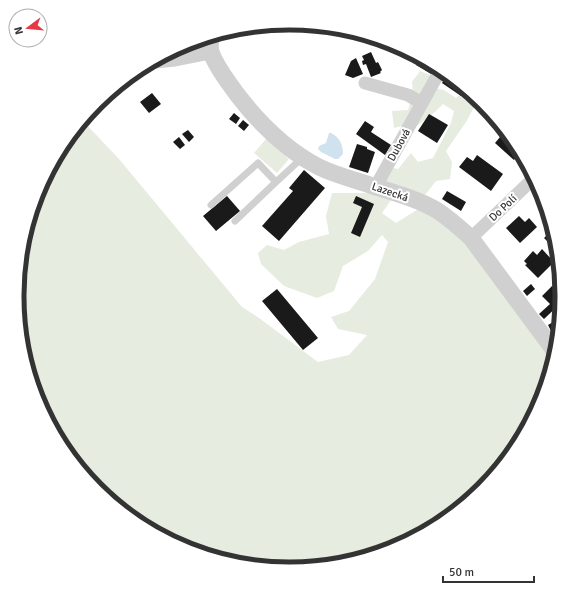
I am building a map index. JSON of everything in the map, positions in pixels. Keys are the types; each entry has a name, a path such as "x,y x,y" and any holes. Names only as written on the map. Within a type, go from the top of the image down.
{"street":[{"path":"171,58 210,44"},
{"name":"Lazecká","path":"210,44 224,77 252,114 302,158 335,174 376,186 420,203 436,210 454,222 471,238 550,345"},
{"name":"Dubová","path":"376,186 437,75"},
{"path":"365,84 408,95 422,103"},
{"name":"Do Polí","path":"471,238 530,182"}],"lane":[{"path":"235,221 302,158"},
{"path":"211,205 258,163 276,182"}],"shaded area":[{"path":"420,71 432,76 427,86 444,90 456,98 462,93 475,106 466,122 446,151 452,162 450,179 436,181 421,200 398,190 382,213 396,223 420,208 457,231 550,349 535,398 519,429 500,458 489,471 465,496 451,507 437,517 407,534 358,552 307,561 290,562 255,559 204,547 157,526 142,517 114,496 79,458 51,413 44,398 33,365 26,331 24,296 26,261 38,211 44,194 60,163 69,148 87,125 119,159 242,307 318,362 349,355 367,335 338,329 331,317 349,311 375,279 388,242 382,235 368,251 343,266 334,291 317,298 284,286 261,264 258,253 267,245 284,250 299,242 329,234 326,216 332,193 375,193 384,166 398,169 411,153 418,162 433,158 451,123 454,111 443,104 417,126 406,125 394,128 392,111 408,110 413,93 412,82"},
{"path":"266,139 289,159 277,173 254,153"}],"water":[{"path":"329,133 340,141 343,154 338,159 321,152 318,149 319,146 326,143"}],"building":[{"path":"371,52 376,63 378,62 382,70 380,72 381,73 371,77 366,64 363,65 362,61 364,60 362,56"},
{"path":"356,58 363,74 353,78 345,75 351,61"},
{"path":"417,63 432,72 431,74 416,65"},
{"path":"444,80 462,94 461,96 442,83"},
{"path":"152,93 161,104 149,113 140,102"},
{"path":"234,113 240,118 236,124 229,119"},
{"path":"429,114 448,125 437,143 418,131"},
{"path":"243,120 249,125 244,131 238,126"},
{"path":"365,121 374,127 371,132 391,145 385,155 356,134"},
{"path":"188,130 194,137 189,142 182,134"},
{"path":"501,136 516,158 514,160 495,143"},
{"path":"179,137 185,145 180,149 173,142"},
{"path":"357,144 367,147 367,149 375,152 368,173 349,167"},
{"path":"477,155 503,174 491,191 459,167 467,157 473,161"},
{"path":"304,170 325,188 279,241 262,226 293,191 289,188"},
{"path":"447,191 466,202 461,211 442,199"},
{"path":"227,196 240,211 216,231 203,216"},
{"path":"356,196 374,204 360,237 351,233 362,207 353,203"},
{"path":"519,216 525,222 529,218 537,227 520,243 506,228"},
{"path":"548,234 549,241 548,242 544,238"},
{"path":"542,249 553,263 538,278 525,265 527,264 524,261 533,251 537,255"},
{"path":"531,284 535,289 527,296 523,291"},
{"path":"552,286 555,289 554,309 544,319 539,314 550,304 542,296"},
{"path":"277,289 318,338 303,350 262,301"},
{"path":"554,322 553,330 551,331 548,325"}]}
